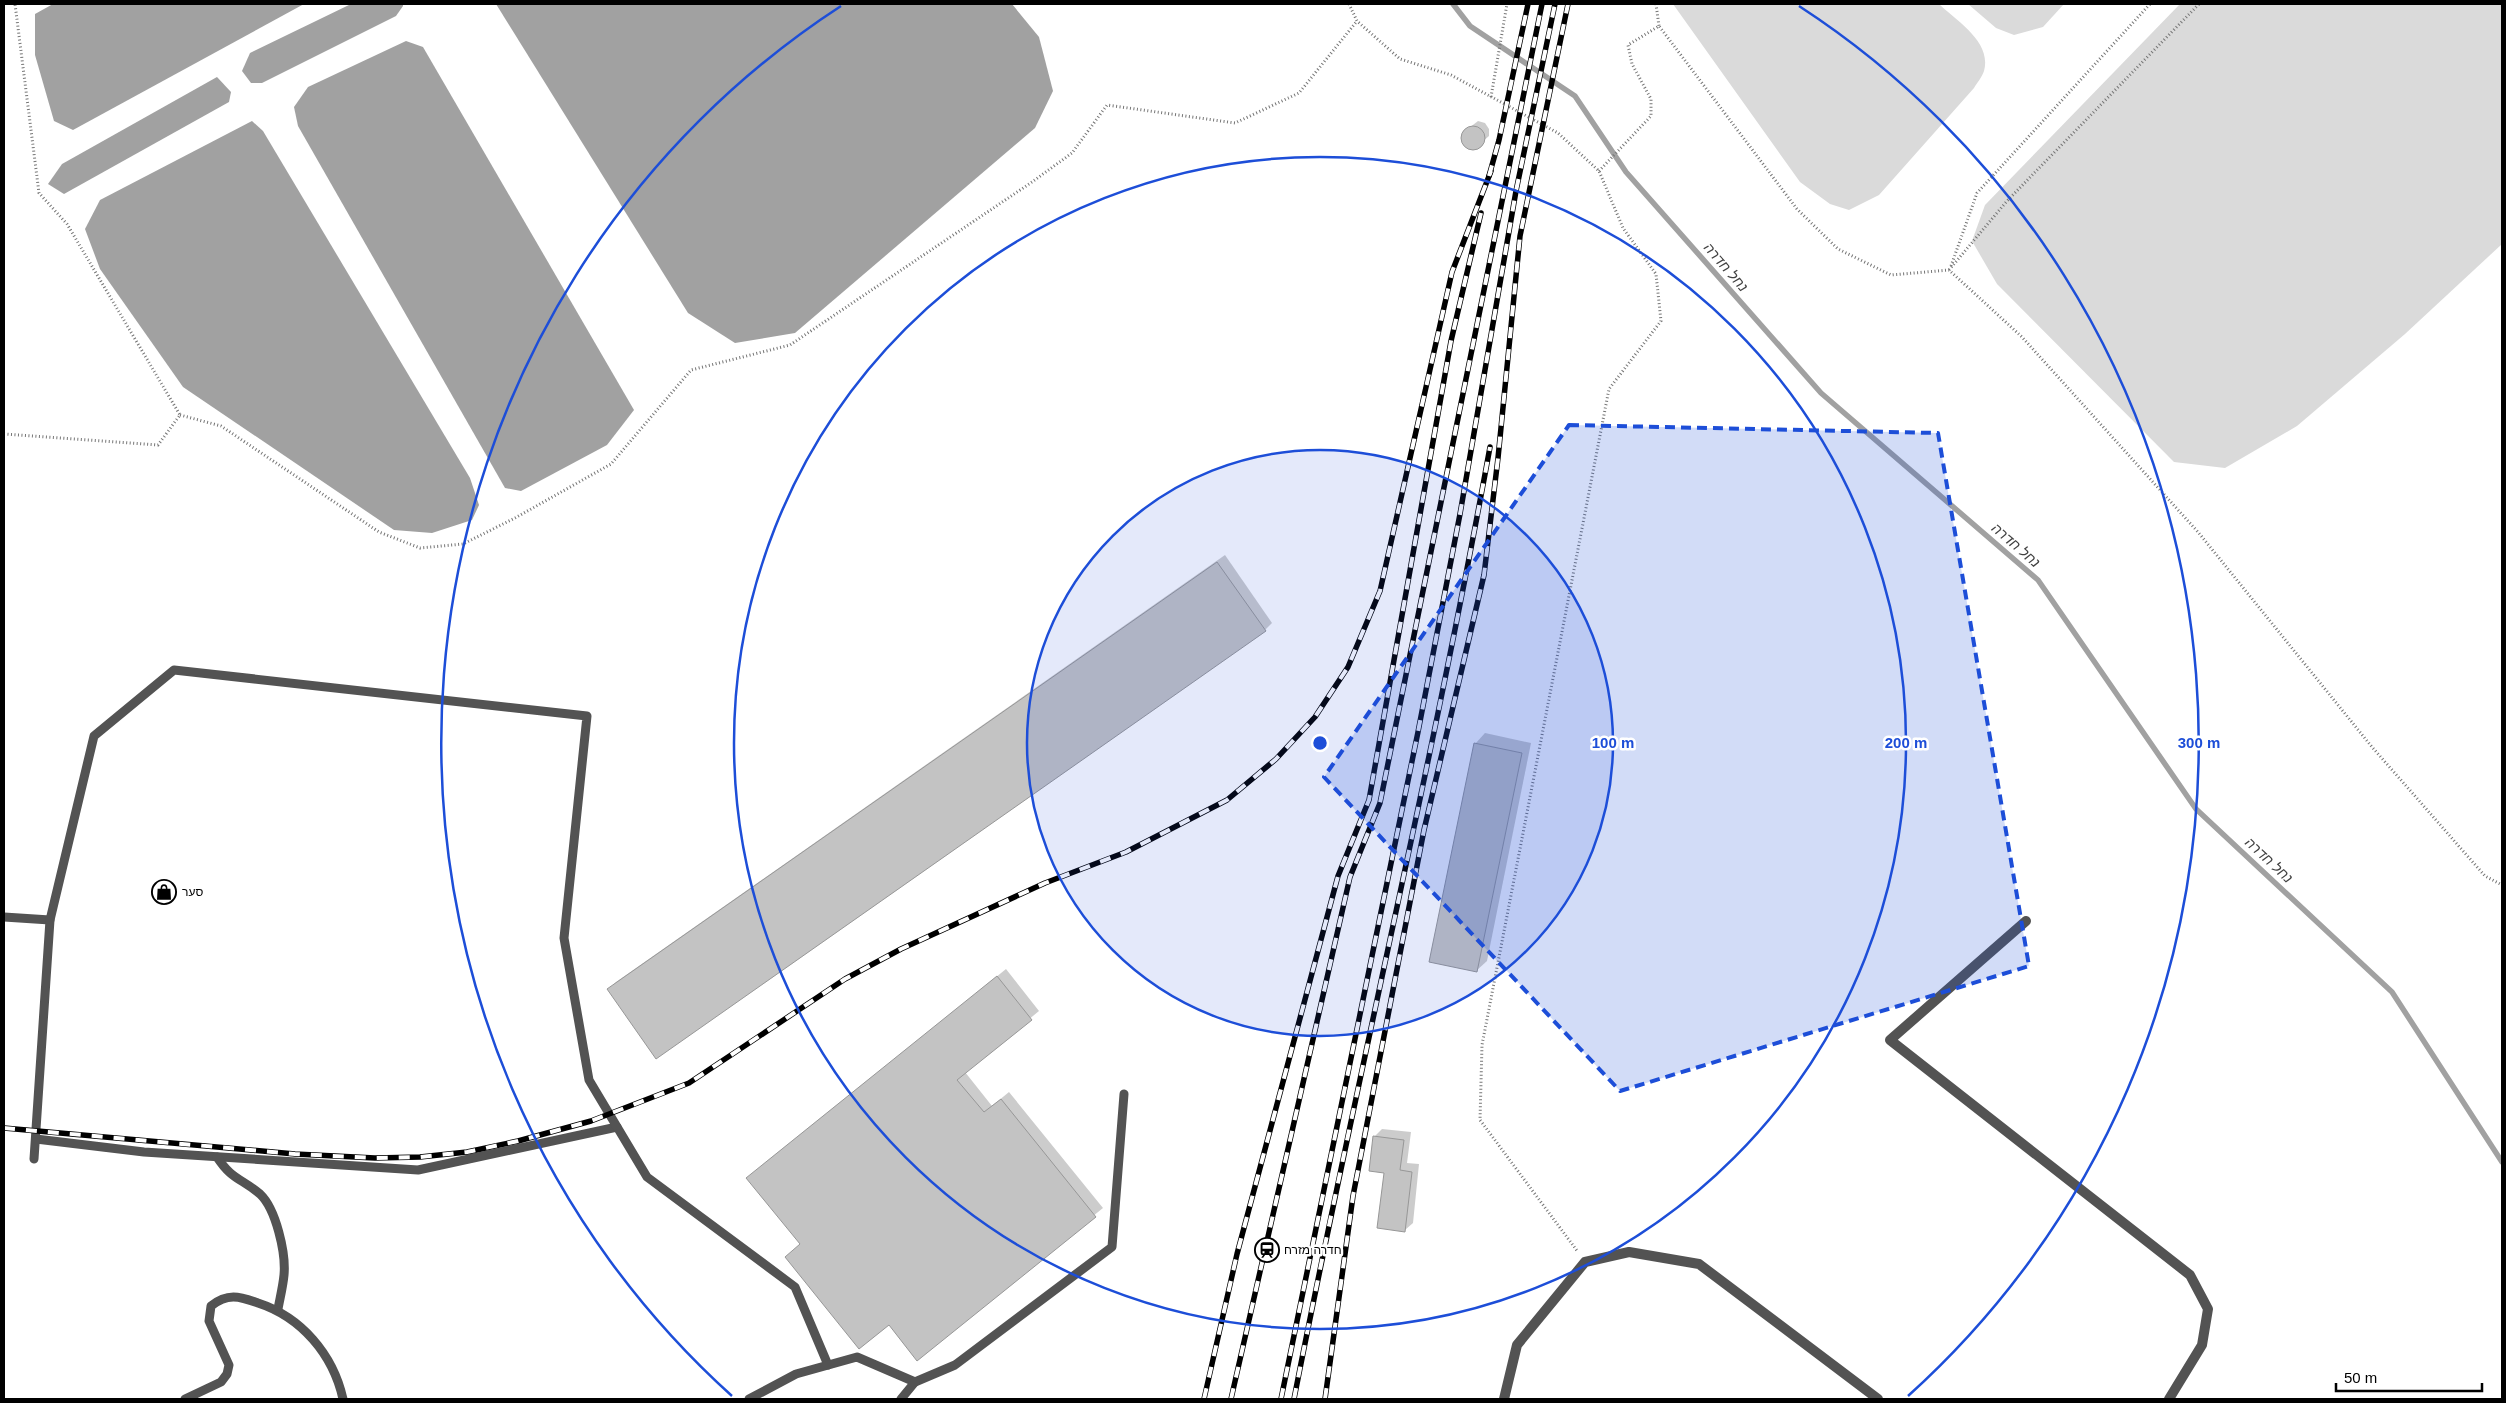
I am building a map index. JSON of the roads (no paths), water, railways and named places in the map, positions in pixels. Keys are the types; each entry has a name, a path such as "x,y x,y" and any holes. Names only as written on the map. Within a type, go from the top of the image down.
{"street":[{"path":"2026,921 1890,1040 2190,1275 2208,1309 2202,1345 2170,1399"},
{"path":"1504,1399 1517,1345 1585,1262 1629,1252 1699,1264 1878,1399"}],"lane":[{"path":"34,1159 50,920 94,736 174,670 587,716 564,938 588,1080 647,1177 796,1287 828,1365"},
{"path":"4,917 50,920"},
{"path":"901,1399 916,1382 955,1365 1112,1248 1124,1094"},
{"path":"36,1139 144,1152 418,1170 617,1127"},
{"path":"217,1157 226,1172 262,1196 274,1216 281,1245 284,1273 278,1309"},
{"path":"185,1399 221,1382 227,1374 228,1365 208,1321 211,1306 222,1298 238,1296 278,1309 314,1339 330,1364 343,1399"},
{"path":"749,1399 796,1374 857,1357 916,1382"}],"waterway":[{"name":"נחל חדרה","path":"1453,4 1470,26 1575,96 1626,172 1821,393 2038,580 2196,809 2392,992 2502,1162"}],"railway":[{"path":"1489,176 1499,140 1528,4"},
{"path":"1231,1399 1350,877 1380,803 1542,4"},
{"path":"1281,1399 1418,732 1460,514 1516,191 1555,4"},
{"path":"1325,1399 1353,1196 1424,830 1484,575 1498,458 1520,236 1568,4"},
{"path":"4,1128 295,1154 375,1158 420,1157 467,1152 518,1141 591,1121 689,1083 845,979 901,949 1045,883 1126,852 1227,800 1276,759 1315,717 1348,667 1380,591 1452,272 1491,171"},
{"path":"1204,1399 1237,1254 1338,876 1369,800 1451,341 1481,213"},
{"path":"1294,1399 1444,686 1490,447"}],"place":[{"name":"סער","path":"164,892"},
{"name":"חדרה מזרח","path":"1267,1250"}]}
